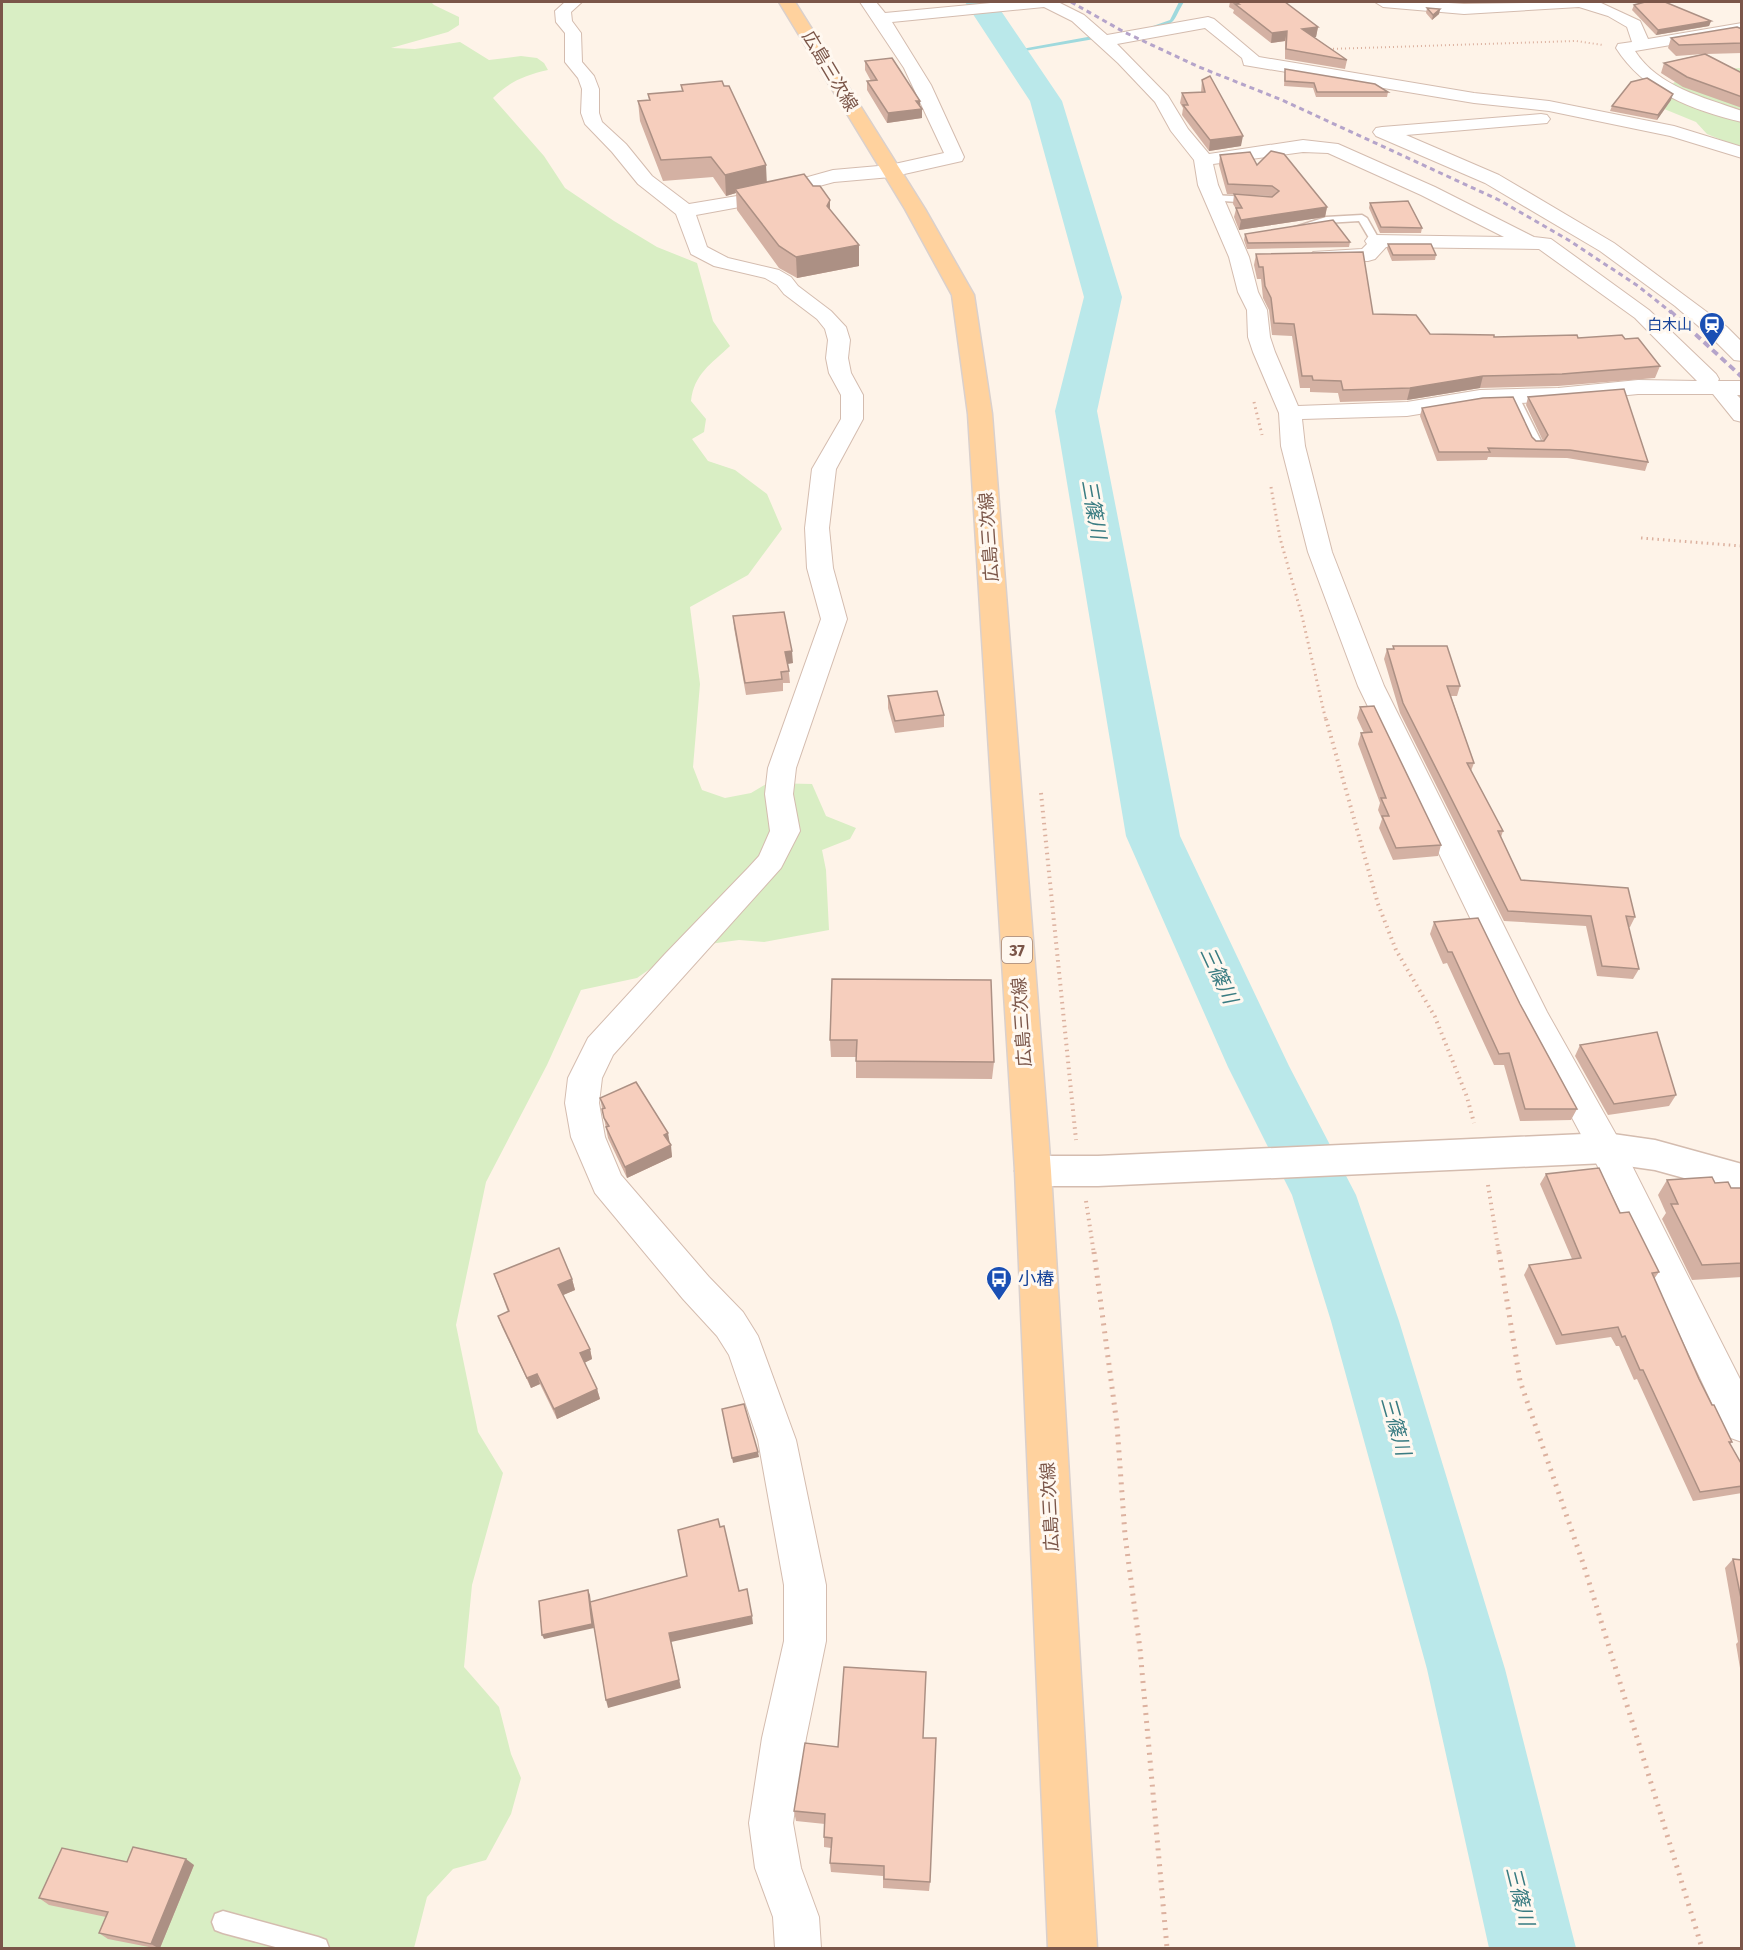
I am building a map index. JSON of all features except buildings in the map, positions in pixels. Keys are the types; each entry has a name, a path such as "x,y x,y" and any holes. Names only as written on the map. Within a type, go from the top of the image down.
{"main road":[{"name":"広島三次線","path":"787,2 891,171 963,295 978,403 1033,1171 1073,1948"}],"street":[{"path":"574,2 563,11 564,22 573,33 572,57 575,67 584,75 589,85 592,105 590,113 594,124 619,148 645,180 685,211 698,250 722,262 778,277 824,315 835,327 840,373 852,395 852,419 824,469 817,528 820,568 834,619 782,768 779,794 784,831 780,846 759,876 676,962 600,1047 585,1078 582,1103 588,1137 607,1183 696,1288 730,1324 745,1348 777,1440 805,1585 805,1641 784,1738 771,1823 778,1868 796,1917 798,1948"},
{"path":"685,211 745,200 846,173 891,171 955,157 937,111 886,18 868,2"},
{"path":"886,18 1044,2 1078,18 1124,59 1162,100 1180,131 1203,159 1212,198 1233,235 1248,292 1257,310 1259,337 1278,389 1290,412 1293,446 1320,552 1371,686 1533,1014 1658,1250 1742,1424"},
{"path":"1383,2 1464,9 1579,2 1594,4 1634,24 1632,63 1656,84 1742,117"},
{"path":"1103,41 1208,22 1251,57 1250,61 1474,98 1549,106 1674,131 1742,153"},
{"path":"1633,46 1742,28"},
{"path":"1593,115 1382,132 1492,179 1607,247 1682,302 1719,332 1742,355"},
{"path":"1203,159 1281,148 1312,146 1331,148 1448,200 1531,242"},
{"path":"1297,256 1368,255 1377,245 1375,241 1544,243 1613,291 1660,330 1723,385 1742,415"},
{"path":"1239,257 1262,256"},
{"path":"1290,412 1407,409 1480,397 1514,397 1638,387 1723,385"},
{"path":"1033,1171 1089,1171 1606,1148 1655,1155 1742,1179"}],"lane":[{"path":"1212,198 1258,200"},
{"path":"1284,231 1326,220 1362,218 1375,241"},
{"path":"1514,397 1537,445"},
{"path":"223,1922 318,1948"}],"path":[{"path":"1325,50 1576,42 1633,46"},
{"path":"1253,401 1263,441"},
{"path":"1270,478 1280,538 1302,616 1317,687 1378,904 1396,950 1435,1017 1467,1097 1483,1155 1520,1381 1584,1566 1702,1948"},
{"path":"1641,537 1742,546"},
{"path":"1040,785 1073,1117 1089,1171 1117,1425 1125,1535 1140,1648 1167,1948"}],"green space":[{"path":"2,2 431,2 459,17 459,25 448,32 391,48 415,49 460,42 489,60 521,56 537,58 544,63 548,70 518,80 493,98 544,156 565,188 657,247 697,263 713,321 730,346 704,370 696,384 691,401 706,419 704,432 692,439 708,461 735,470 767,494 782,529 748,575 690,607 700,684 693,767 702,790 725,798 751,793 768,783 812,784 826,816 856,828 850,839 822,850 826,870 829,930 764,942 739,940 680,948 637,978 581,990 547,1065 486,1182 456,1325 478,1432 503,1473 472,1585 464,1667 499,1707 511,1754 521,1778 511,1814 486,1860 453,1869 427,1897 414,1948 2,1948"},
{"path":"1741,68 1741,148 1707,134 1696,122 1652,104 1686,71"}],"waterway":[{"name":"三篠川","path":"980,2 1046,101 1103,297 1076,411 1153,836 1259,1067 1324,1195 1365,1321 1466,1669 1533,1948"},
{"path":"1155,27 1172,21 1181,2"},
{"path":"1439,2 1453,4 1508,2"},
{"path":"1013,51 1104,36"}],"railway":[{"path":"1071,2 1124,32 1199,67 1282,100 1499,200 1570,241 1638,286 1672,313"},
{"path":"1670,311 1742,377"}],"place":[{"name":"白木山","path":"1712,348"},
{"name":"小椿","path":"999,1302"}]}
